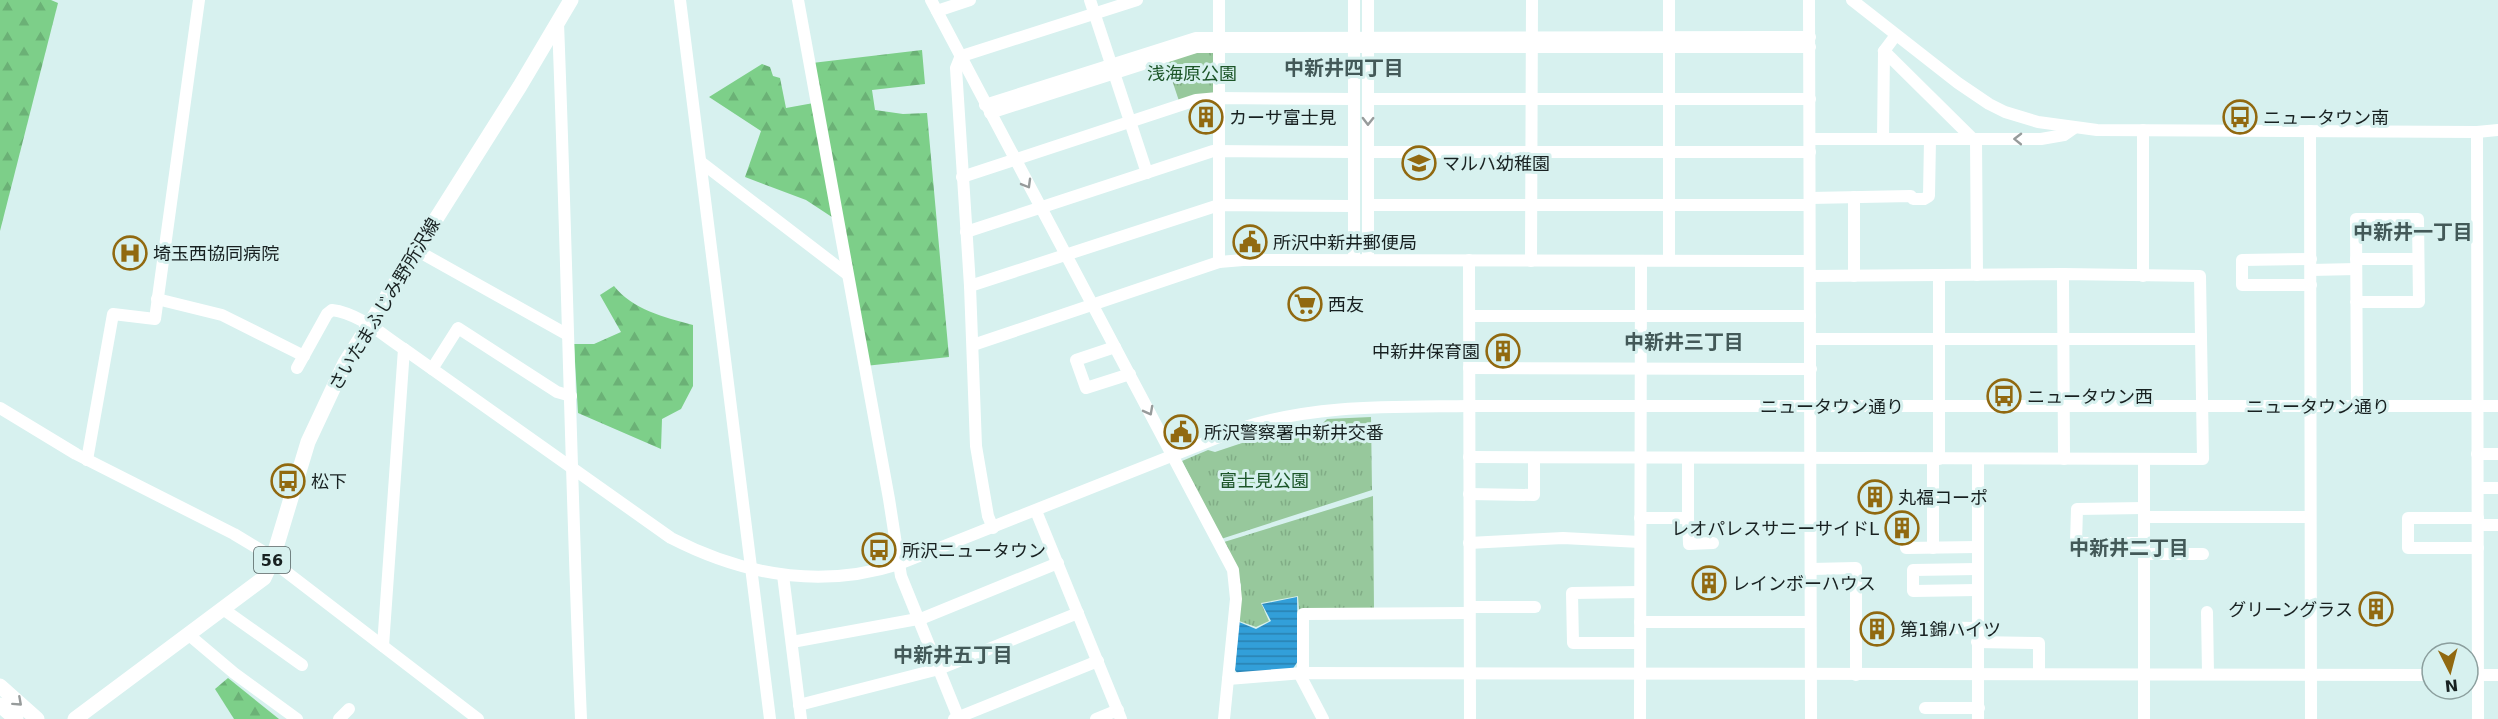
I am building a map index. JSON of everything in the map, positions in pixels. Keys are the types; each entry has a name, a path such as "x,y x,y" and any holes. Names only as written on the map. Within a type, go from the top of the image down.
{"main road":[{"name":"さいたまふじみ野所沢線","path":"75,719 258,584 267,573 308,442 331,390 367,325 571,0"},
{"path":"0,686 36,719"},
{"path":"0,705 16,719"}],"street":[{"path":"87,460 113,314 155,319 199,0"},
{"path":"680,0 770,719"},
{"path":"798,0 901,576 957,718 1098,661"},
{"path":"970,0 934,6 1014,160 1173,454 1234,575 1236,599 1224,719"},
{"path":"1090,0 1147,172"},
{"path":"960,58 1137,0"},
{"path":"1219,0 1219,262"},
{"path":"1354,0 1354,260"},
{"path":"1368,0 1368,260"},
{"path":"1531,261 1532,0"},
{"path":"1669,0 1669,260"},
{"path":"1809,0 1811,719"},
{"path":"1852,0 1958,83 1989,104 2019,117 2074,129 2477,132 2498,130"},
{"path":"558,23 581,719"},
{"path":"1883,139 1884,51 1896,35"},
{"path":"987,109 1112,68 1219,42 1810,42"},
{"path":"1884,51 1974,139 1977,275"},
{"path":"960,58 955,74 970,286 976,446 988,516 993,528"},
{"path":"963,177 1196,100 1218,98 1354,99"},
{"path":"1368,99 1810,99"},
{"path":"1810,139 2042,139 2064,135 2074,129"},
{"path":"2143,130 2143,276"},
{"path":"2310,131 2311,719"},
{"path":"2474,641 2478,548 2477,132"},
{"path":"1368,205 1810,202 1854,197 1911,196 1913,200 1924,200 1929,196 1930,139"},
{"path":"966,232 1213,151 1354,152"},
{"path":"1368,152 1810,152"},
{"path":"702,163 848,274"},
{"path":"1854,197 1854,276"},
{"path":"970,286 1219,205 1354,206"},
{"path":"2356,302 2419,302 2418,219 2356,219 2356,302 2357,406"},
{"path":"416,250 568,335"},
{"path":"973,345 1219,262 1253,259 1809,261"},
{"path":"2311,285 2242,285 2242,260 2356,264 2418,259"},
{"path":"1469,260 1470,719"},
{"path":"1640,719 1641,261"},
{"path":"2063,274 2064,459"},
{"path":"1469,458 2203,459 2200,276 2063,274 1810,276"},
{"path":"1933,548 1938,406 1939,276"},
{"path":"157,299 222,315 303,356 297,368"},
{"name":"ニュータウン通り","path":"303,356 327,314 332,310 340,311 404,349 671,538 695,551 750,570 783,575 841,576 871,572 899,564 1036,511 1173,454 1242,428 1299,413 1361,407 1469,406 2498,406"},
{"path":"1470,316 1810,316"},
{"path":"432,369 458,328 557,392 571,396"},
{"path":"1811,339 2201,339"},
{"path":"1115,347 1076,360 1086,388 1130,374"},
{"path":"383,646 404,349"},
{"path":"1470,368 1811,369"},
{"path":"0,408 87,460 234,534 267,554 272,561 478,719"},
{"path":"2477,454 2498,454"},
{"path":"1469,494 1534,495 1534,459"},
{"path":"1688,459 1689,544 1713,543"},
{"path":"1924,708 1978,714 1978,459"},
{"path":"2144,459 2144,719"},
{"path":"2478,488 2498,488"},
{"path":"2203,554 2076,543 2077,509 2310,517"},
{"path":"1036,511 1119,714 1096,719"},
{"path":"1640,518 1688,518"},
{"path":"2478,548 2408,548 2408,518 2478,521 2498,525"},
{"path":"1470,543 1563,538 1640,543"},
{"path":"1906,548 1977,548"},
{"path":"792,642 918,619 1058,563"},
{"path":"1811,569 1856,568 1856,675"},
{"path":"1977,569 1913,570 1913,591 1977,590"},
{"path":"783,575 801,719"},
{"path":"1640,592 1572,593 1573,643 1640,643"},
{"path":"1323,719 1301,673 1303,614 1535,607"},
{"path":"223,609 302,665"},
{"path":"2207,612 2208,674"},
{"path":"799,705 939,669 1078,613"},
{"path":"1640,622 1810,622"},
{"path":"1909,627 1977,628"},
{"path":"189,635 234,673 297,719"},
{"path":"1977,642 2039,643 2039,674"},
{"path":"1228,679 1301,673 2420,675"},
{"path":"2480,675 2498,675"},
{"path":"2476,701 2478,719"},
{"path":"339,719 349,709"}],"green space":[{"path":"0,0 51,0 58,3 0,231"},
{"path":"922,50 925,84 872,90 875,110 903,114 927,113 949,357 865,366 841,223 806,200 745,177 761,131 709,97 762,64 770,67 773,76 780,78 786,108 819,102 812,63"},
{"name":"浅海原公園","path":"1211,50 1214,53 1215,92 1212,95 1179,101 1165,59"},
{"path":"614,286 640,307 693,325 693,386 681,409 662,419 661,449 578,413 574,344 594,344 621,332 600,295"},
{"name":"富士見公園","path":"1371,417 1372,490 1221,539 1182,461 1208,450 1215,452 1284,429 1323,423 1327,419"},
{"path":"1373,496 1374,609 1299,610 1298,596 1261,603 1269,621 1256,627 1239,621 1241,585 1224,542"},
{"path":"228,678 279,719 234,719 215,689"}],"water":[{"path":"1297,597 1298,661 1292,670 1238,674 1235,670 1239,622 1256,629 1271,621 1262,604"}],"place":[{"name":"カーサ富士見","path":"1206,117"},
{"name":"ニュータウン南","path":"2240,117"},
{"name":"マルハ幼稚園","path":"1419,163"},
{"name":"所沢中新井郵便局","path":"1250,242"},
{"name":"埼玉西協同病院","path":"130,253"},
{"name":"西友","path":"1305,304"},
{"name":"中新井保育園","path":"1503,351"},
{"name":"ニュータウン西","path":"2004,396"},
{"name":"所沢警察署中新井交番","path":"1181,432"},
{"name":"松下","path":"288,481"},
{"name":"丸福コーポ","path":"1875,497"},
{"name":"レオパレスサニーサイドL","path":"1902,528"},
{"name":"所沢ニュータウン","path":"879,550"},
{"name":"レインボーハウス","path":"1709,583"},
{"name":"グリーングラス","path":"2376,609"},
{"name":"第1錦ハイツ","path":"1877,629"}],"district":[{"name":"中新井四丁目","path":"1344,68"},
{"name":"中新井一丁目","path":"2413,232"},
{"name":"中新井三丁目","path":"1684,342"},
{"name":"中新井二丁目","path":"2129,548"},
{"name":"中新井五丁目","path":"953,655"}]}
